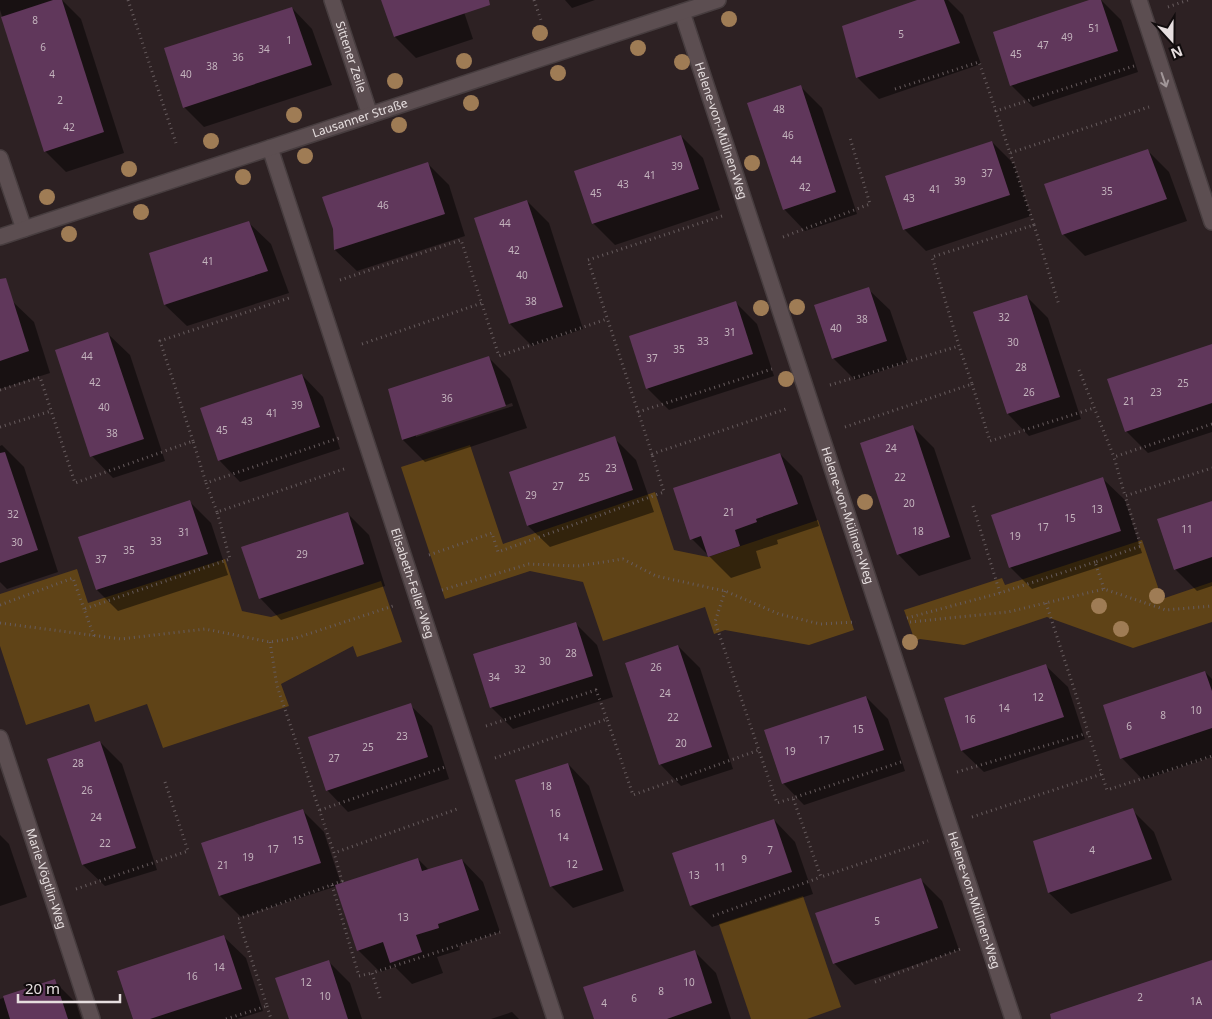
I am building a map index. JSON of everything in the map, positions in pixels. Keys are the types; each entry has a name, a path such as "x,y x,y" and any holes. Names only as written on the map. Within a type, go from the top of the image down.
{"street":[{"name":"Sittener Zeile","path":"332,0 370,115"},
{"name":"Lausanner Straße","path":"0,237 718,0"},
{"path":"1139,0 1212,222"},
{"name":"Helene-von-Mülinen-Weg","path":"682,12 1013,1019"},
{"name":"Elisabeth-Feller-Weg","path":"270,148 555,1019"},
{"path":"0,158 24,229"},
{"name":"Marie-Vögtlin-Weg","path":"0,738 92,1019"}],"path":[{"path":"128,0 176,143"},
{"path":"534,0 542,22"},
{"path":"996,111 1157,58"},
{"path":"895,89 979,62 1059,305"},
{"path":"1010,153 1171,100"},
{"path":"759,246 870,204 850,138"},
{"path":"406,563 492,533 498,552 664,492 588,260 722,216"},
{"path":"1034,225 932,257 990,441 1094,408"},
{"path":"84,609 230,559 217,512 160,341 461,240 499,356 607,319"},
{"path":"337,353 482,303"},
{"path":"652,454 808,396 959,346"},
{"path":"638,412 772,369"},
{"path":"883,625 1000,592 1141,546 1114,457 1079,370"},
{"path":"0,390 40,377 74,483 193,441"},
{"path":"821,436 972,384"},
{"path":"0,427 51,411"},
{"path":"1114,457 1212,424"},
{"path":"206,483 362,430"},
{"path":"217,512 372,459"},
{"path":"1125,496 1212,468"},
{"path":"973,506 1000,592"},
{"path":"0,623 121,639 205,629 270,642 296,638 529,564 578,566 623,559 656,576 725,591 779,614 820,624 856,622 883,625 1008,612 1104,589 1166,610 1212,606"},
{"path":"1095,562 1104,589"},
{"path":"0,605 73,578 94,636"},
{"path":"725,591 715,622 777,803 902,761"},
{"path":"1046,603 1107,790 1212,756"},
{"path":"270,642 276,686 320,810 342,881 238,919 271,1019"},
{"path":"462,734 596,690 633,795 759,750"},
{"path":"320,810 607,719"},
{"path":"934,779 1088,732"},
{"path":"713,916 1102,774"},
{"path":"52,897 188,851 165,782"},
{"path":"793,798 821,877"},
{"path":"334,853 483,800"},
{"path":"332,884 359,976 524,925"},
{"path":"875,982 964,948"},
{"path":"372,973 380,998"},
{"path":"226,1019 267,1006"}],"shaded area":[{"path":"470,445 503,544 655,492 674,550 708,557 818,520 854,630 809,645 725,630 714,634 705,607 603,641 583,582 530,571 445,599 401,467"},
{"path":"1142,540 1162,599 1212,582 1212,622 1133,648 1047,617 964,645 920,639 915,641 904,610 1002,578 1005,585"},
{"path":"225,559 242,611 271,617 381,581 402,642 357,657 353,646 281,684 289,706 163,748 147,704 95,722 89,704 26,725 0,646 0,594 77,569 88,603"},
{"path":"803,896 841,1007 807,1019 751,1019 719,924"}],"building":[{"path":"53,0 62,0 104,132 44,152 1,17"},
{"path":"381,0 489,0 490,5 394,37"},
{"path":"917,0 944,0 960,43 856,78 842,26"},
{"path":"1089,0 1101,0 1118,51 1010,86 993,32"},
{"path":"292,7 312,65 183,108 164,48"},
{"path":"801,85 836,192 783,210 747,103"},
{"path":"681,135 699,189 592,224 574,171"},
{"path":"992,141 1010,195 903,230 885,176"},
{"path":"1148,149 1167,199 1062,235 1044,184"},
{"path":"428,162 445,214 334,250 333,229 322,197"},
{"path":"527,200 563,307 509,324 474,218"},
{"path":"249,221 268,271 164,305 149,253"},
{"path":"6,278 29,351 0,361 0,279"},
{"path":"869,287 887,341 832,359 814,305"},
{"path":"1027,295 1060,397 1007,414 973,312"},
{"path":"736,301 753,354 646,389 629,336"},
{"path":"108,332 144,439 90,457 55,350"},
{"path":"1212,344 1212,403 1125,432 1107,379"},
{"path":"489,356 506,406 402,440 388,389"},
{"path":"302,374 320,427 218,461 200,408"},
{"path":"913,425 950,537 897,555 860,443"},
{"path":"615,436 633,490 527,526 509,472"},
{"path":"5,452 38,550 0,563 0,453"},
{"path":"780,453 798,504 756,519 757,522 735,530 740,546 708,557 701,536 690,540 673,488"},
{"path":"1103,477 1121,531 1009,568 991,515"},
{"path":"190,500 208,554 96,590 78,537"},
{"path":"1212,501 1212,557 1174,570 1157,519"},
{"path":"348,512 364,564 259,599 241,547"},
{"path":"576,622 593,676 490,708 473,654"},
{"path":"678,645 712,747 659,765 625,663"},
{"path":"1046,664 1064,717 961,751 944,698"},
{"path":"1205,671 1212,691 1212,728 1120,759 1103,705"},
{"path":"866,696 884,750 782,784 764,730"},
{"path":"411,703 428,757 326,791 308,737"},
{"path":"100,741 136,848 82,865 47,759"},
{"path":"568,763 603,870 550,887 515,780"},
{"path":"1133,808 1152,859 1048,893 1033,841"},
{"path":"303,809 321,863 219,896 201,843"},
{"path":"774,819 792,872 690,906 672,853"},
{"path":"418,858 422,871 462,859 479,910 438,924 439,928 416,935 422,952 390,963 383,942 357,951 335,885"},
{"path":"921,878 938,928 833,964 815,913"},
{"path":"224,935 242,989 150,1019 133,1019 117,971"},
{"path":"695,950 712,1003 667,1019 594,1019 583,987"},
{"path":"329,960 348,1019 289,1019 275,978"},
{"path":"1212,960 1212,1019 1051,1019 1050,1014"},
{"path":"55,979 68,1019 10,1019 3,996"}]}
